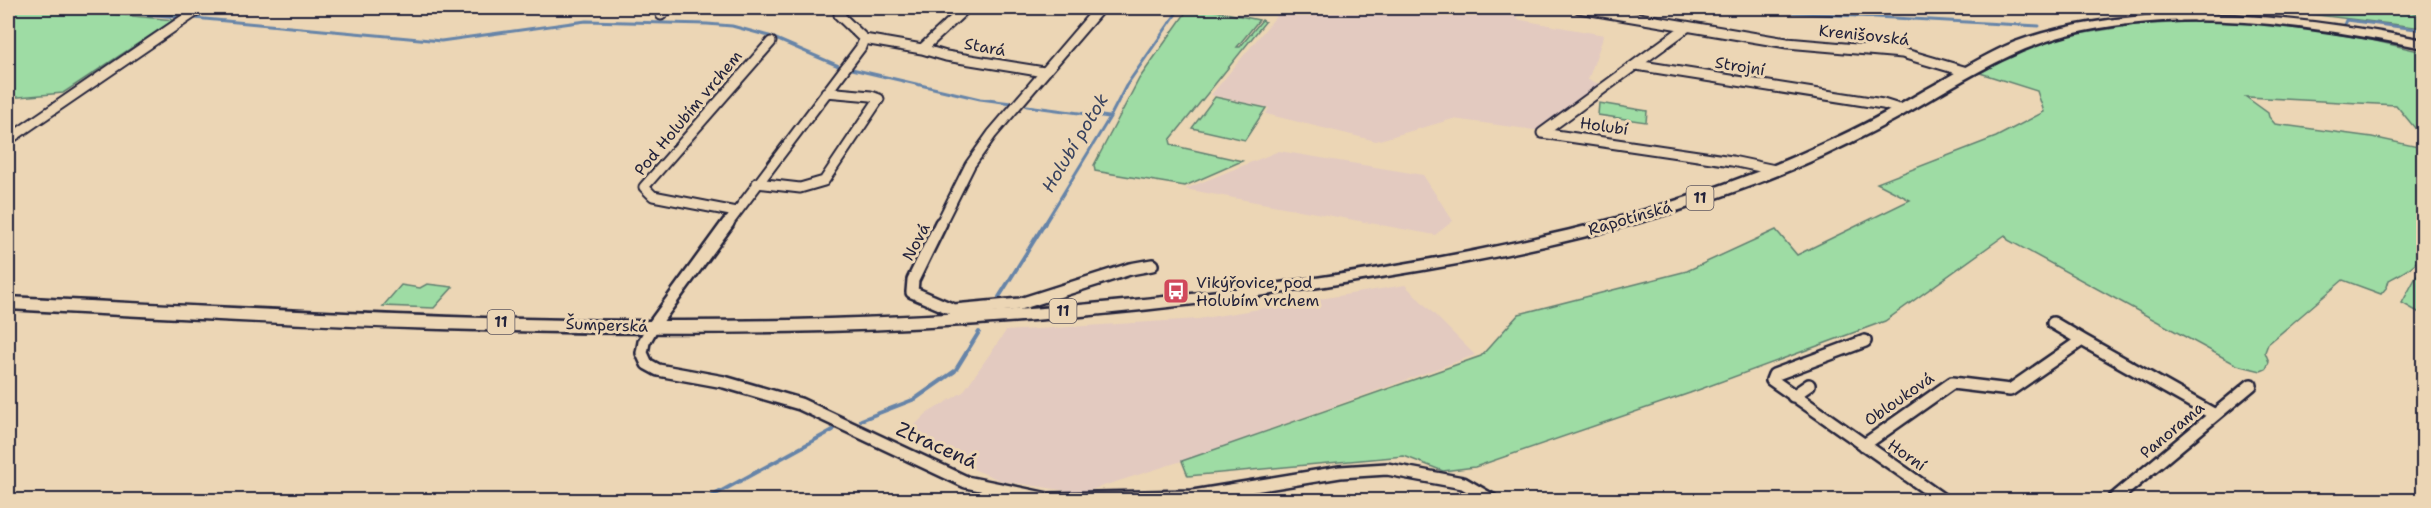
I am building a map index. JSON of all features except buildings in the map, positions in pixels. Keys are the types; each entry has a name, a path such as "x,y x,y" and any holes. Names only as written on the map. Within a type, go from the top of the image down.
{"main road":[{"name":"Rapotínská","path":"987,318 1221,296 1459,258 1637,218 1775,170 1847,139 2018,46 2066,30 2113,21 2178,10 2196,16 2284,21 2424,44"},
{"name":"Šumperská","path":"8,303 653,326 828,325 987,318"}],"street":[{"path":"8,140 201,8"},
{"path":"661,15 669,8"},
{"path":"653,326 757,183 861,48 864,39 839,15 844,8"},
{"name":"Stará","path":"922,49 966,8"},
{"name":"Nová","path":"1100,8 992,134 970,165 913,280 912,292 954,310 1020,304 1130,269 1152,265"},
{"name":"Krenišovská","path":"1579,8 1787,43 1902,53 1967,72"},
{"path":"1636,65 1687,27"},
{"name":"Stará","path":"864,39 922,49 946,56 1044,72"},
{"name":"Pod Holubím vrchem","path":"736,212 653,196 644,187 771,42"},
{"name":"Strojní","path":"1636,65 1883,104 1902,110"},
{"name":"Holubí","path":"1636,65 1542,133 1720,159 1775,170"},
{"path":"757,183 800,188 824,181 879,99 871,96 826,92"},
{"path":"2053,323 2216,415"},
{"name":"Ztracená","path":"653,326 644,342 642,353 647,364 658,370 752,389 800,404 966,482 1048,499 1138,499 1193,496 1340,472 1387,469 1463,483 1492,501"},
{"name":"Horní","path":"1865,340 1774,375 1772,380 1943,501"},
{"name":"Oblouková","path":"1864,444 1953,383 2010,390 2082,340"},
{"path":"1793,396 1809,385"},
{"name":"Panorama","path":"2113,501 2251,385"}],"shaded area":[{"path":"1283,8 1520,8 1516,19 1604,35 1588,80 1603,85 1542,131 1453,119 1376,141 1266,114 1269,108 1211,95"},
{"path":"1279,151 1423,175 1453,221 1435,235 1185,189"},
{"path":"1405,285 1475,355 1188,459 1081,493 1002,481 956,462 905,435 926,414 963,392 1006,331 1198,319"}],"green space":[{"path":"8,8 50,8 174,20 63,93 8,98"},
{"path":"118,8 192,8 181,15 116,10"},
{"path":"1189,8 1202,8 1259,20 1237,47 1240,47 1262,20 1265,22 1170,140 1175,146 1242,161 1185,186 1095,171 1094,165 1139,79"},
{"path":"2261,8 2399,8 2423,15 2423,28"},
{"path":"2205,21 2288,26 2367,39 2423,52 2423,138 2396,105 2246,97 2268,113 2275,124 2372,137 2423,148 2424,250 2421,256 2410,268 2389,280 2381,294 2343,280 2268,344 2265,352 2269,362 2266,369 2261,371 2237,365 2008,240 2005,235 1885,321 1690,393 1475,467 1443,471 1404,456 1188,476 1182,461 1481,356 1519,314 1687,271 1776,230 1797,255 1910,200 1877,183 1996,137 2044,112 2037,91 1980,73 2041,40 2134,25"},
{"path":"1215,97 1266,108 1245,140 1192,128"},
{"path":"1599,103 1647,111 1646,122 1598,115"},
{"path":"2423,264 2423,315 2402,303"},
{"path":"427,284 453,287 434,308 383,306 401,285 420,288"}],"waterway":[{"path":"76,8 179,17"},
{"name":"Holubí potok","path":"1044,225 1110,117 1126,86 1180,8"},
{"path":"1710,8 2039,26"},
{"path":"194,18 441,41 586,21 707,24 732,26 769,36 841,67"},
{"path":"2344,25 2346,20 2424,30"},
{"path":"852,69 980,99 1011,103"},
{"path":"1027,106 1109,117"},
{"name":"Holubí potok","path":"999,297 1045,223"},
{"name":"Holubí potok","path":"861,420 915,399 955,371 979,332"},
{"name":"Holubí potok","path":"705,500 833,430"}],"place":[{"name":"Vikýřovice, pod Holubím vrchem","path":"1176,291"}]}
